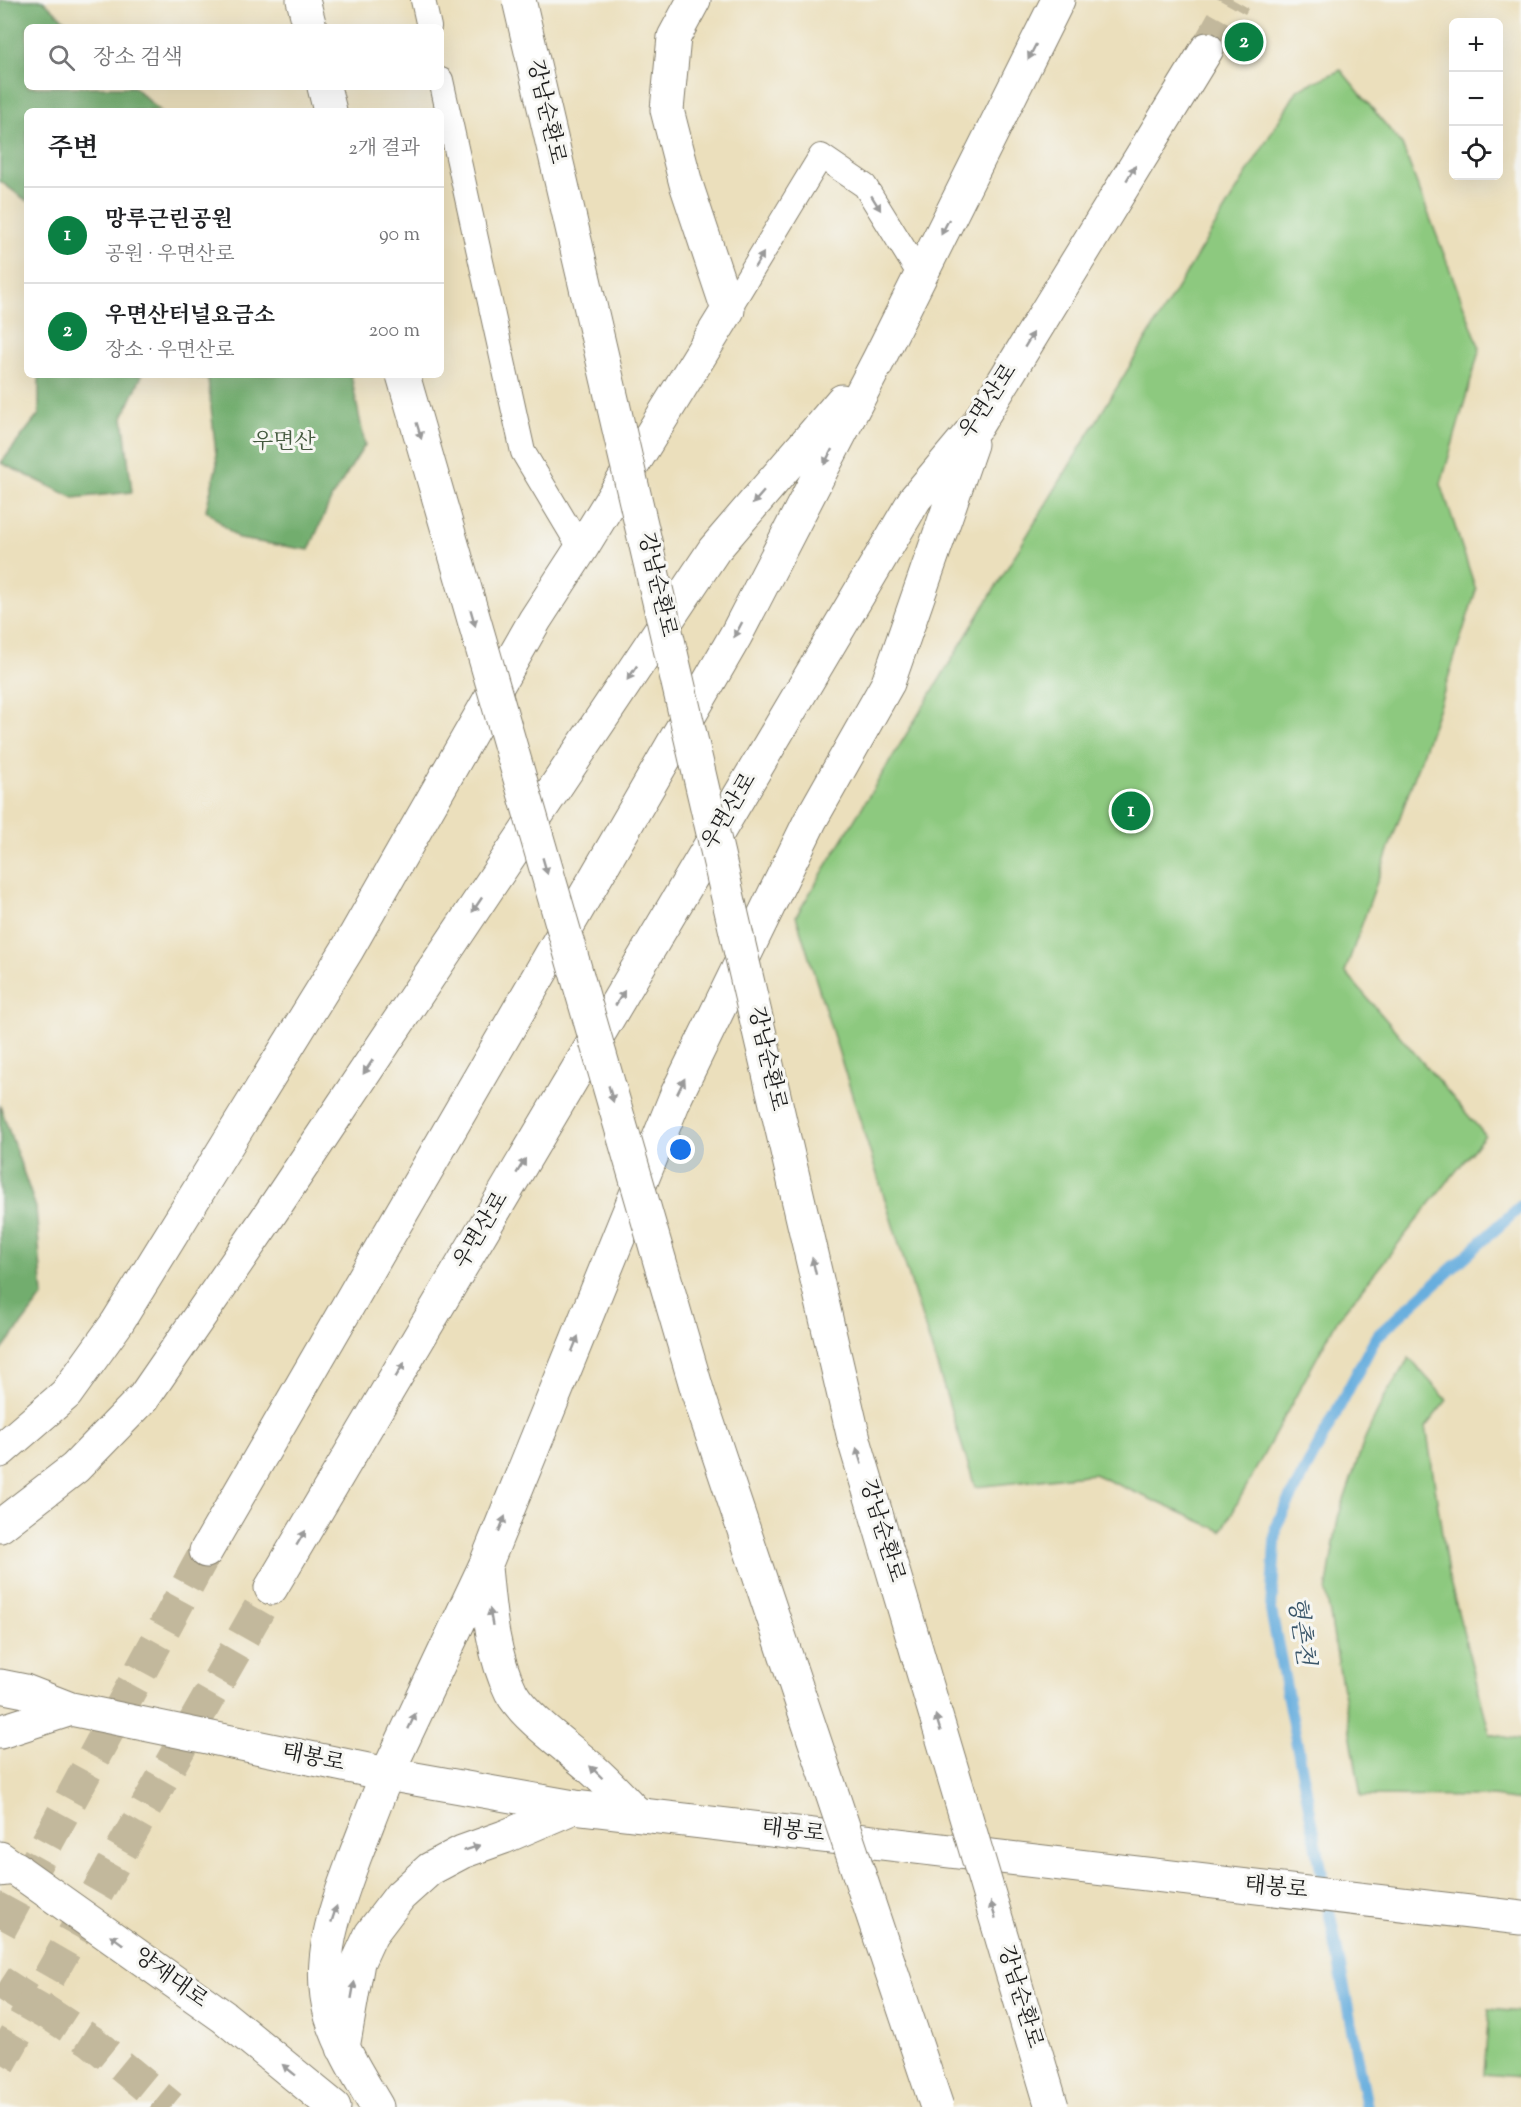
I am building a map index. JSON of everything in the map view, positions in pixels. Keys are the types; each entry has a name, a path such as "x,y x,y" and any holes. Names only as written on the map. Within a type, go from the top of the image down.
{"main road":[{"path":"303,0 309,24"},
{"name":"강남순환로","path":"519,0 855,1443 1052,2107"},
{"path":"0,1451 66,1394 117,1323 347,950 535,620 728,310 687,184 667,110 674,37 694,0"},
{"path":"206,1551 736,635 879,359 1058,0"},
{"name":"우면산로","path":"271,1588 915,499 977,425 1207,49"},
{"path":"325,90 329,108"},
{"path":"0,1526 75,1468 144,1397 270,1214 714,550 879,359"},
{"path":"404,378 698,1393 937,2107"},
{"path":"377,2107 343,2048 329,2005 326,1984 326,1952 339,1898 387,1774 485,1566 676,1096 810,821 888,683 977,425"},
{"path":"485,1566 489,1609 500,1664 512,1695 534,1718 593,1769 637,1814"},
{"name":"태봉로","path":"0,1686 25,1691 71,1709 387,1774 574,1807 1521,1918"},
{"name":"태봉로","path":"0,1732 71,1709"},
{"path":"343,2048 358,1962 371,1934 400,1896 430,1869 462,1852 574,1807"},
{"name":"양재대로","path":"5,1865 224,2017 334,2107"}],"lane":[{"path":"423,0 428,24"},
{"path":"443,90 523,452 581,549"},
{"path":"728,310 821,156 866,186 920,275"}],"green space":[{"path":"0,0 43,0 69,24 24,24 24,90 137,90 157,108 24,108 24,199 0,181"},
{"path":"1341,70 1402,145 1480,348 1441,484 1476,590 1439,707 1345,972 1485,1135 1338,1319 1222,1531 1094,1474 975,1487 796,916 1298,89"},
{"path":"39,378 141,378 123,417 132,492 74,498 1,463 39,414"},
{"name":"우면산","path":"202,378 352,378 365,445 332,497 309,550 239,539 206,510 217,464 208,379"},
{"path":"0,1105 36,1208 43,1296 0,1353"},
{"path":"1409,1358 1447,1400 1426,1426 1448,1574 1490,1734 1521,1740 1521,1801 1492,1797 1361,1796 1326,1592 1338,1518 1365,1438 1385,1396"},
{"path":"1489,2009 1521,2012 1521,2077 1484,2074"}],"waterway":[{"name":"형촌천","path":"1367,2107 1271,1610 1276,1526 1376,1337 1521,1206"}],"tunnel":[{"path":"1207,49 1234,0"},
{"path":"0,1929 206,1551"},
{"path":"0,2063 271,1588"},
{"path":"0,1982 91,2041 171,2107"}],"place":[{"name":"우면산터널요금소","path":"1244,42"},
{"name":"망루근린공원","path":"1131,811"}]}
